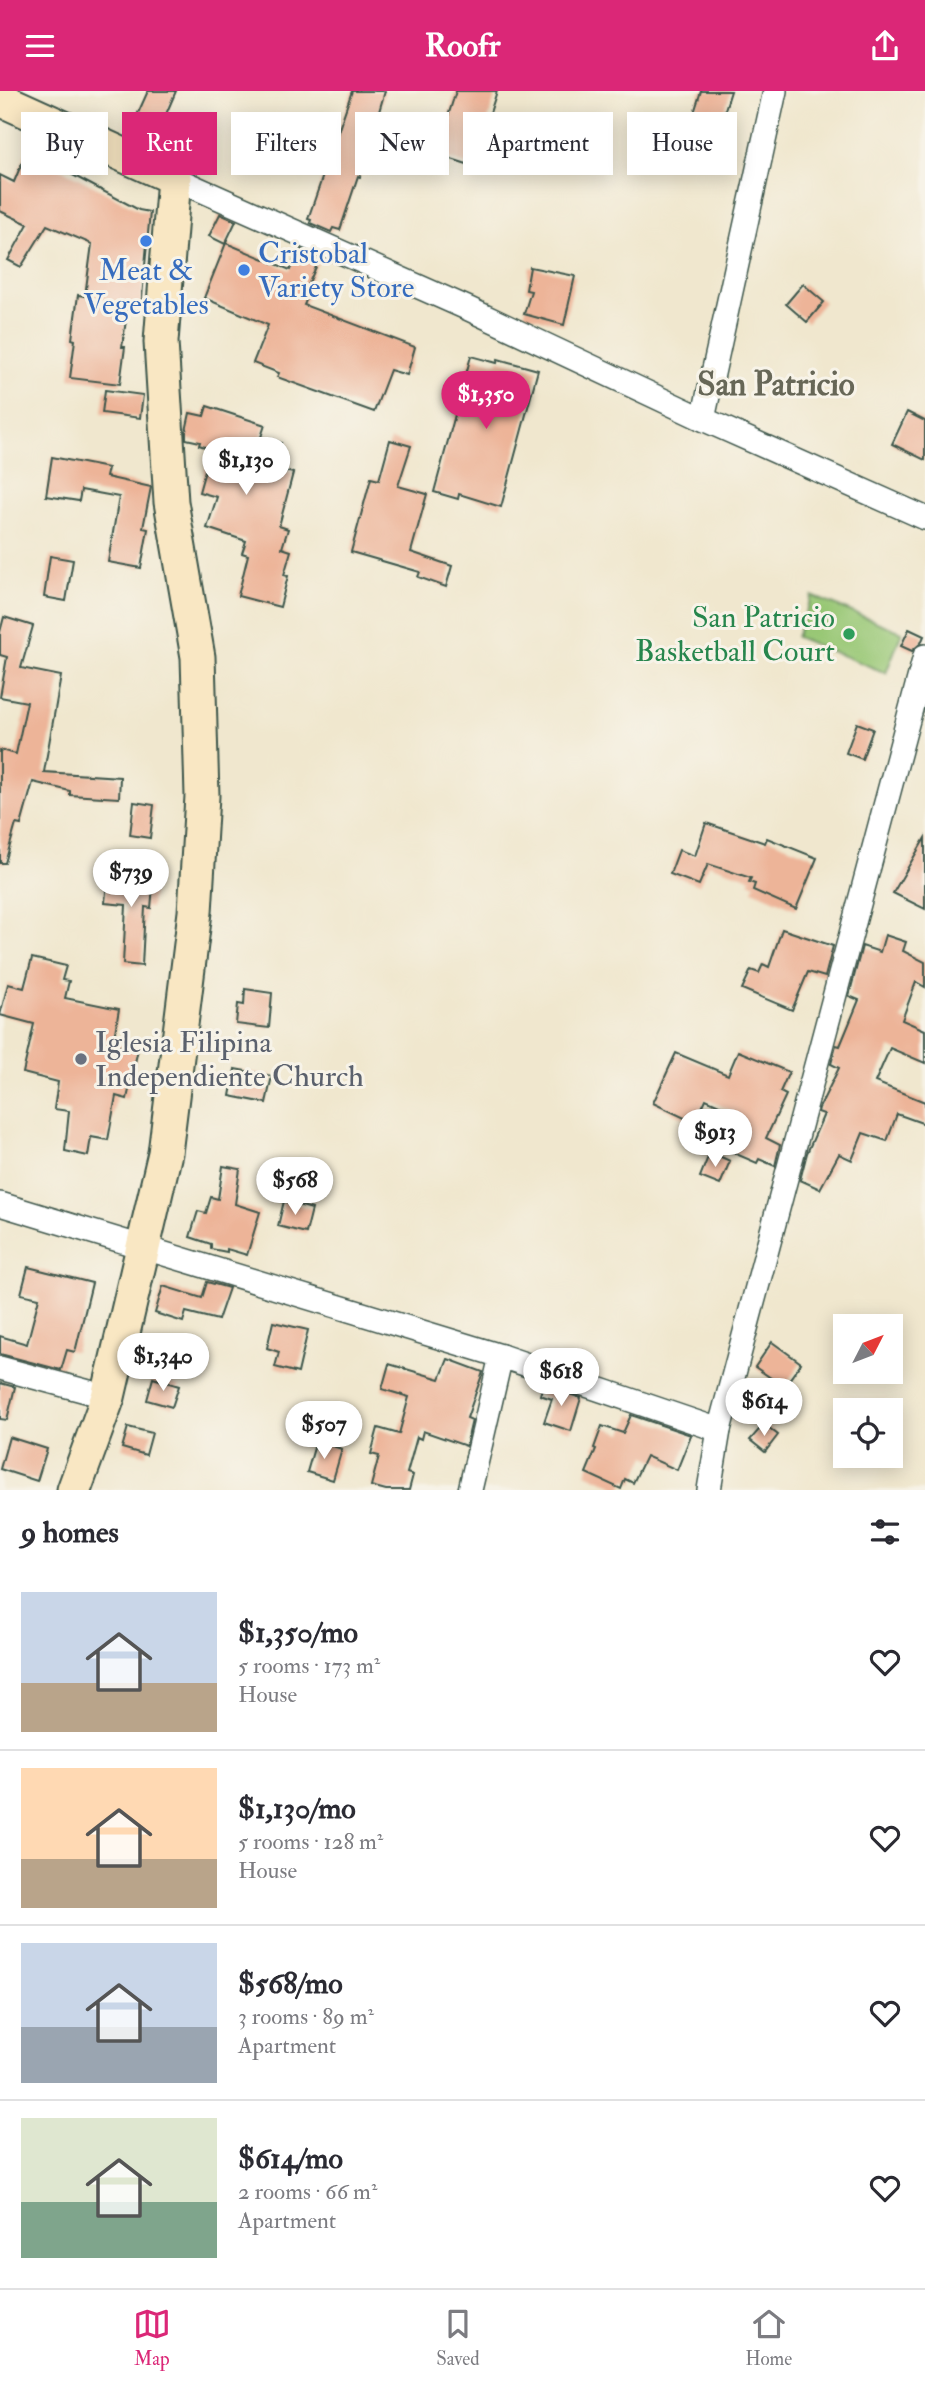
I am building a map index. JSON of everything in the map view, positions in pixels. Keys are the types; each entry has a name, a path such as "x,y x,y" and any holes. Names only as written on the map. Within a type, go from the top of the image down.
{"street":[{"path":"703,419 775,91"},
{"path":"0,99 469,309 703,419 925,518"},
{"path":"74,1490 108,1397 165,1153 195,912 202,796 198,657 171,502 161,342 174,178"},
{"path":"709,1490 719,1430 925,656"},
{"path":"0,1204 501,1356 719,1430"},
{"path":"470,1490 501,1356"},
{"path":"0,1368 108,1397"}],"green space":[{"name":"San Patricio Basketball Court","path":"812,596 902,632 886,673 796,637"}],"building":[{"path":"148,91 176,91 167,112 139,112"},
{"path":"352,91 385,91 379,112 355,112 355,175 361,175 340,230 333,228 331,232 310,223 311,220 308,219 323,175 341,175 341,123"},
{"path":"456,91 497,91 490,112 463,112 463,163 449,158 449,113"},
{"path":"701,91 731,91 724,112 694,112"},
{"path":"21,165 21,175 73,175 139,210 150,212 141,308 128,307 120,384 70,378 78,295 85,296 92,244 47,225 21,267 8,260 28,224 0,211 0,175 14,182"},
{"path":"220,214 236,221 225,244 209,236"},
{"path":"226,243 290,270 299,249 320,258 307,287 311,289 304,305 415,347 407,375 390,370 374,412 277,377 279,373 253,363 268,325 204,298"},
{"path":"530,267 575,276 564,325 524,314 531,291 526,290"},
{"path":"803,284 824,302 807,322 786,304"},
{"path":"471,356 497,363 498,359 538,370 501,507 459,494 458,499 434,492"},
{"path":"105,390 143,395 140,418 102,413"},
{"path":"207,406 265,425 261,437 281,443 273,468 293,473 279,526 288,529 282,548 291,551 284,575 288,576 280,607 238,596 248,555 242,553 246,541 207,528 217,497 199,492 211,449 199,445 200,442 186,439 186,431 190,413 204,416"},
{"path":"907,412 925,421 925,460 892,444"},
{"path":"390,440 411,446 398,486 427,494 411,552 452,566 446,587 418,577 420,572 351,552 371,478 379,480"},
{"path":"52,457 108,468 106,477 151,487 143,528 148,529 141,568 108,562 119,497 81,490 79,501 46,496"},
{"path":"50,556 73,560 66,601 44,597"},
{"path":"4,617 33,626 21,668 61,676 44,772 120,777 119,798 70,795 70,791 33,782 21,825 16,824 5,863 0,863 0,750 16,754 27,702 0,697 7,657 0,655 0,632"},
{"path":"909,629 924,636 912,651 901,646"},
{"path":"857,723 873,729 862,759 846,753"},
{"path":"134,802 154,805 150,838 130,835"},
{"path":"706,823 765,843 767,838 817,858 796,909 753,890 755,884 749,882 751,878 708,864 699,885 670,874 679,850 695,856"},
{"path":"925,838 925,909 893,893"},
{"path":"108,870 154,875 151,908 145,907 142,966 123,964 126,905 105,903"},
{"path":"782,929 833,946 825,977 808,972 792,1010 742,989 751,970 759,973 763,964 769,967"},
{"path":"885,935 906,942 903,951 925,962 925,987 916,982 902,1020 925,1030 925,1063 890,1048 875,1082 925,1102 925,1124 897,1114 887,1141 863,1133 852,1160 839,1154 820,1189 800,1180 807,1153 824,1114 818,1112 819,1108 839,1068 831,1064 836,1045 840,1046 859,1000 849,996 862,946 880,952"},
{"path":"32,958 66,966 62,980 69,981 65,998 119,1009 113,1044 138,1049 127,1099 116,1096 108,1140 91,1137 88,1156 65,1151 69,1111 54,1109 58,1082 23,1073 34,1024 0,1015 8,984 24,988"},
{"path":"245,989 272,993 269,1028 236,1024 238,1004 244,1005"},
{"path":"738,1051 789,1072 780,1092 786,1095 766,1138 780,1145 775,1166 759,1159 757,1163 722,1148 737,1113 706,1099 695,1123 653,1103 676,1053 728,1075"},
{"path":"235,1069 272,1076 266,1103 230,1096"},
{"path":"710,1152 730,1161 720,1185 700,1177"},
{"path":"223,1166 240,1169 235,1204 260,1212 247,1255 227,1249 227,1252 211,1249 211,1244 190,1237 198,1211 206,1213 211,1197 218,1199"},
{"path":"284,1201 312,1209 306,1233 278,1226"},
{"path":"28,1267 92,1283 75,1352 67,1350 61,1370 0,1354 0,1336 27,1344 39,1298 21,1294"},
{"path":"207,1282 229,1288 218,1320 186,1312 183,1322 155,1313 163,1286 202,1298"},
{"path":"273,1322 308,1330 298,1373 275,1367 279,1352 267,1348"},
{"path":"772,1342 801,1363 784,1387 755,1367"},
{"path":"152,1348 168,1351 165,1369 148,1366"},
{"path":"448,1359 483,1372 467,1418 472,1420 466,1446 423,1431 421,1439 417,1437 407,1473 413,1475 409,1490 386,1490 371,1486 379,1456 371,1454 378,1428 399,1434 409,1397 382,1389 389,1364 440,1379"},
{"path":"153,1378 179,1386 172,1407 147,1400"},
{"path":"0,1383 15,1387 7,1420 0,1419"},
{"path":"543,1385 581,1398 571,1431 544,1422 552,1399 540,1395"},
{"path":"631,1415 691,1435 677,1470 646,1456 633,1483 625,1479 621,1489 586,1473 602,1426 623,1433"},
{"path":"764,1424 778,1435 765,1452 750,1440"},
{"path":"128,1427 152,1433 146,1455 122,1448"},
{"path":"9,1437 47,1449 37,1481 0,1469"},
{"path":"316,1441 342,1449 333,1480 307,1472"}],"place":[{"name":"Meat & Vegetables","path":"146,241"},
{"name":"Cristobal Variety Store","path":"244,270"},
{"name":"San Patricio Basketball Court","path":"849,634"},
{"name":"Iglesia Filipina Independiente Church","path":"81,1059"}],"district":[{"name":"San Patricio","path":"776,384"}]}
